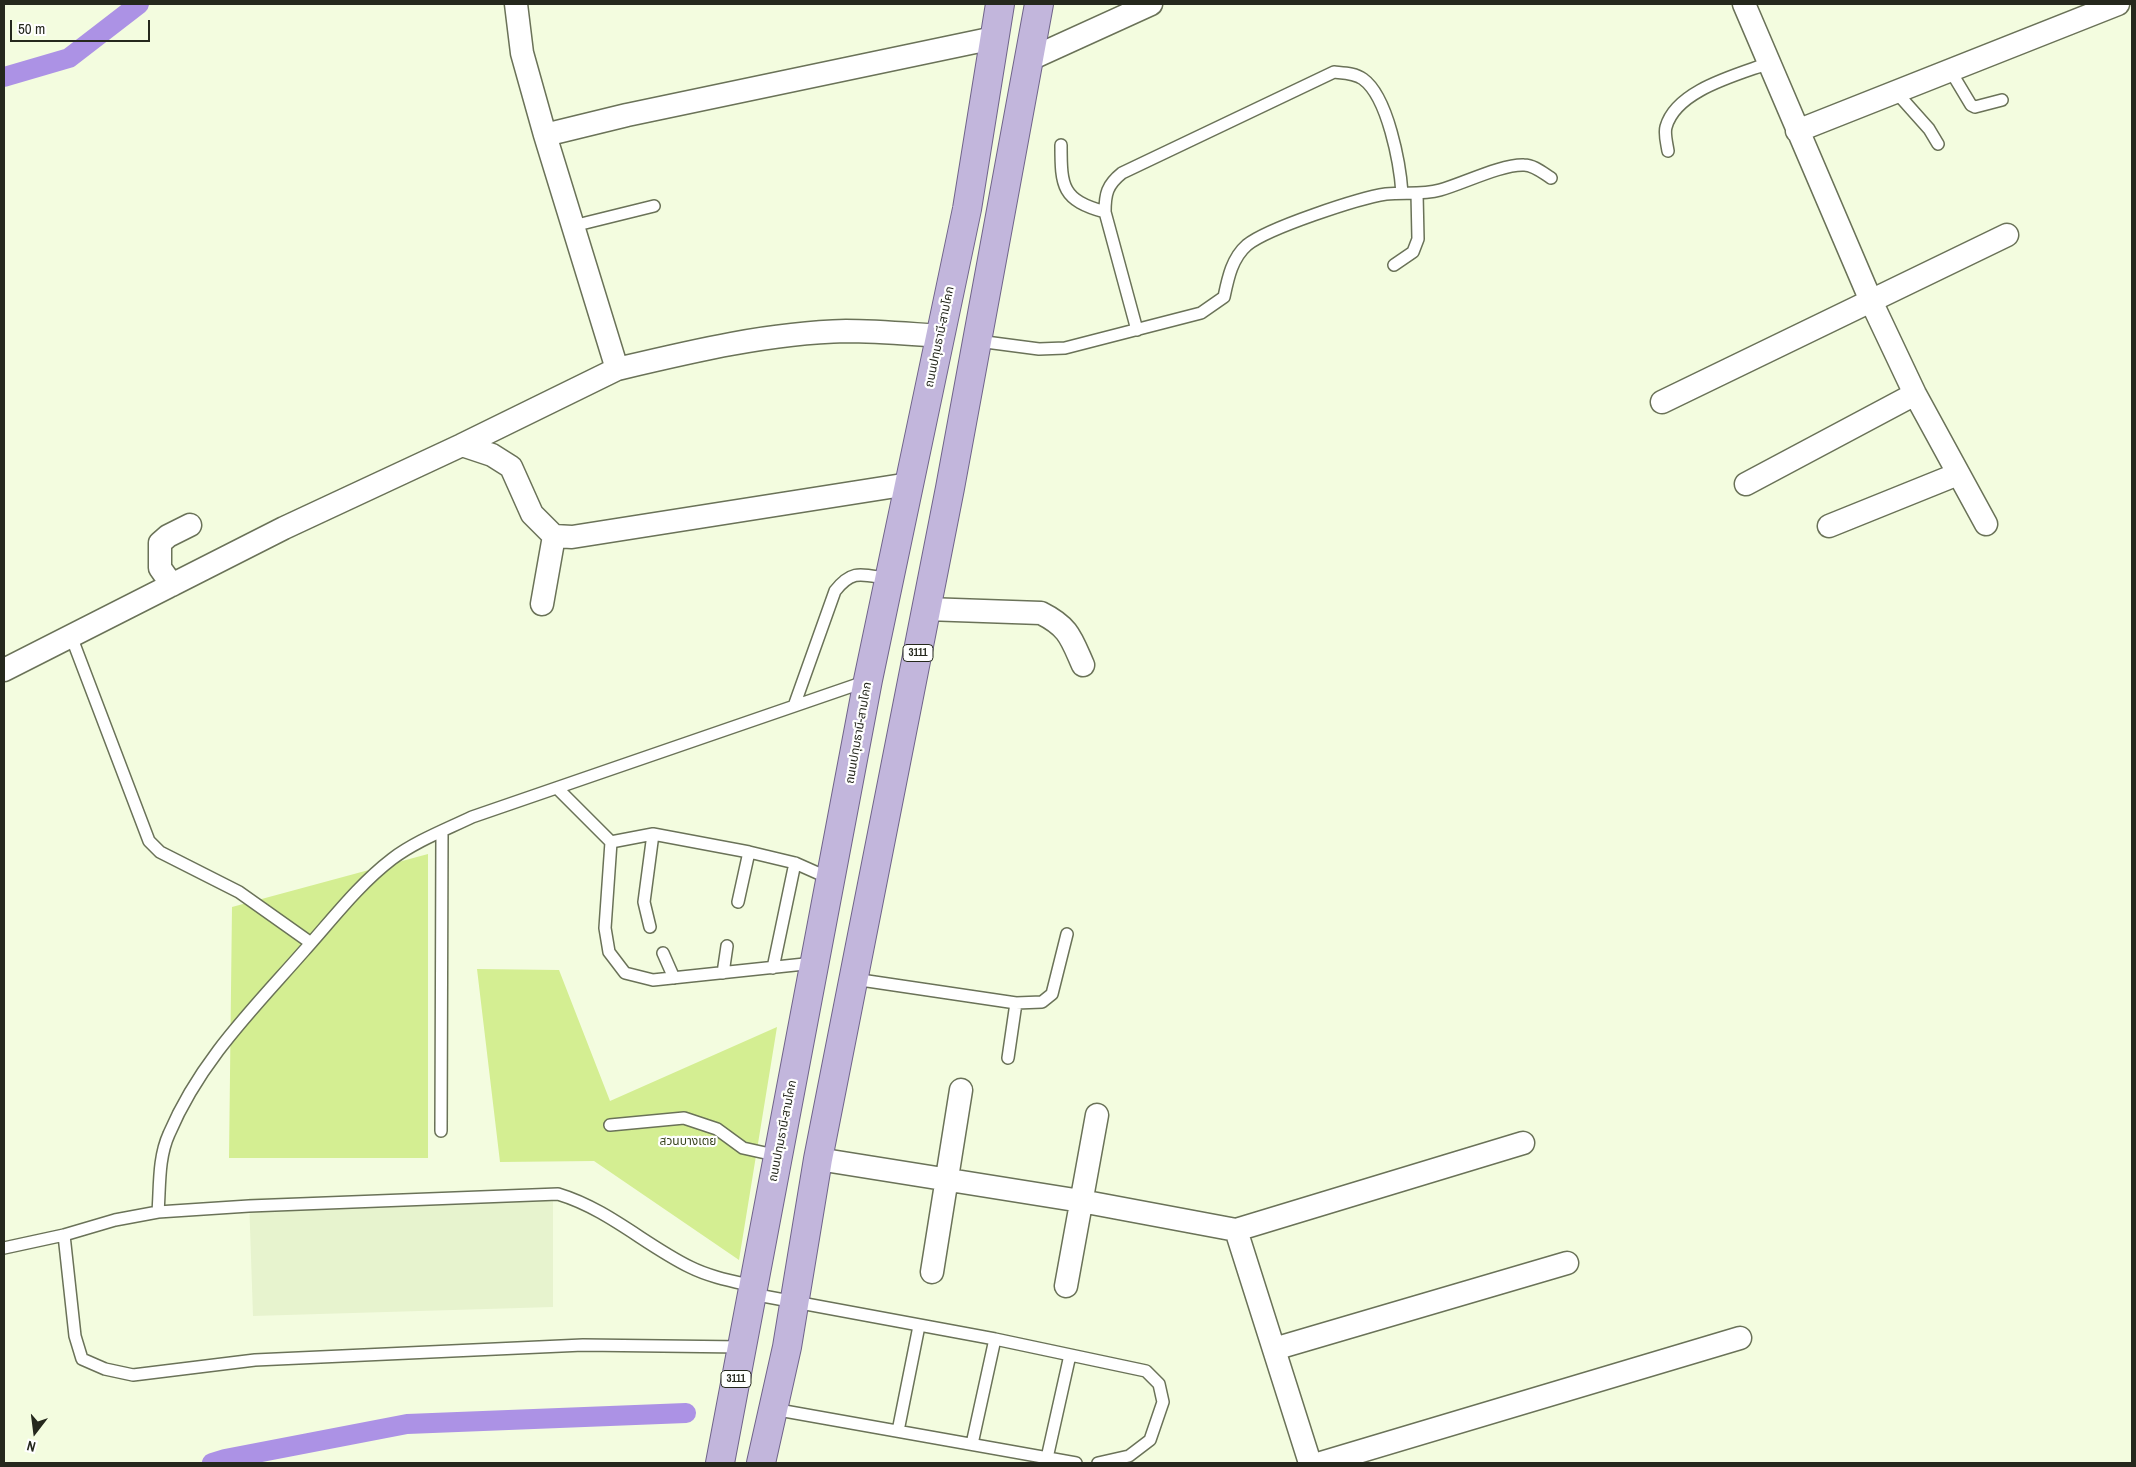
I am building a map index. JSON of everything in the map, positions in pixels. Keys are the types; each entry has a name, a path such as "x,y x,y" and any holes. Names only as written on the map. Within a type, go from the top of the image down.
{"main road":[{"name":"ถนนปทุมธานี-สามโคก","path":"720,1463 832,879 868,680 967,209 1000,4"},
{"name":"3111","path":"761,1463 794,1302 818,1159 978,341 1039,4"}],"street":[{"path":"516,4 522,53 545,136 617,369"},
{"path":"1028,60 1151,4"},
{"path":"1797,131 2118,4"},
{"path":"1753,7 1769,63 1871,301 1915,394 1986,524"},
{"path":"545,136 628,115 994,38"},
{"path":"1662,402 2007,235"},
{"path":"4,670 284,528 462,445 617,369 714,346 791,335 847,331 941,336"},
{"path":"1746,484 1915,394"},
{"path":"462,445 492,455 511,467 532,514 554,536 572,537 909,484"},
{"path":"1829,526 1958,474"},
{"path":"172,585 160,568 160,543 168,536 190,525"},
{"path":"542,604 554,536"},
{"path":"926,610 1041,613 1058,622 1068,632 1083,666"},
{"path":"932,1272 961,1090"},
{"path":"1066,1286 1096,1115"},
{"path":"818,1159 1081,1202 1236,1230 1523,1143"},
{"path":"1236,1230 1310,1463"},
{"path":"1274,1349 1567,1263"},
{"path":"1321,1463 1740,1338"}],"lane":[{"path":"1668,150 1665,128 1672,114 1683,101 1710,85 1769,63"},
{"path":"1950,70 1971,106 1975,107 2002,100"},
{"path":"1137,330 1105,212 1105,195 1111,182 1122,173 1334,72 1352,73 1364,79 1377,94 1396,146 1400,164 1402,193"},
{"path":"1896,92 1918,119 1929,129 1938,144"},
{"path":"1061,145 1061,171 1064,186 1073,200 1087,207 1105,212"},
{"path":"978,341 1039,349 1065,348 1201,313 1224,297 1230,273 1237,257 1248,245 1282,227 1369,197 1438,190 1524,164 1534,167 1550,178"},
{"path":"1394,266 1413,252 1418,239 1418,193"},
{"path":"573,226 654,206"},
{"path":"794,706 835,592 844,579 855,574 889,579"},
{"path":"70,636 149,841 160,852 240,892 311,943"},
{"path":"158,1212 161,1162 168,1136 192,1086 215,1052 311,943 355,894 392,859 442,831 472,817 868,680"},
{"path":"557,788 611,842 605,928 609,952 625,972 652,980 816,963"},
{"path":"441,1131 442,831"},
{"path":"611,842 653,834 749,852 795,863 832,879"},
{"path":"650,927 644,902 653,834"},
{"path":"738,902 749,852"},
{"path":"773,968 795,863"},
{"path":"854,979 1016,1002 1042,1002 1052,994 1067,934"},
{"path":"722,973 727,946"},
{"path":"662,953 674,978"},
{"path":"1008,1058 1016,1002"},
{"path":"610,1125 684,1118 717,1129 743,1148 779,1156"},
{"path":"4,1248 64,1235 115,1220 158,1212 249,1206 558,1194 584,1202 689,1267 753,1290 794,1302 995,1339 1146,1372 1158,1384 1163,1402 1150,1440 1129,1456 1098,1463"},
{"path":"64,1235 75,1336 82,1359 104,1369 133,1375 255,1360 583,1345 742,1346"},
{"path":"898,1431 920,1326"},
{"path":"972,1444 995,1339"},
{"path":"1047,1458 1070,1354"},
{"path":"773,1409 1076,1463"}],"shaded area":[{"path":"553,1191 553,1307 253,1316 249,1198"}],"green space":[{"path":"428,854 428,1158 229,1158 232,907"},
{"name":"สวนบางเตย","path":"477,969 559,970 610,1101 777,1027 739,1260 594,1161 500,1162"}],"waterway":[{"path":"4,77 69,58 139,4"},
{"path":"212,1463 407,1424 686,1413"}]}
